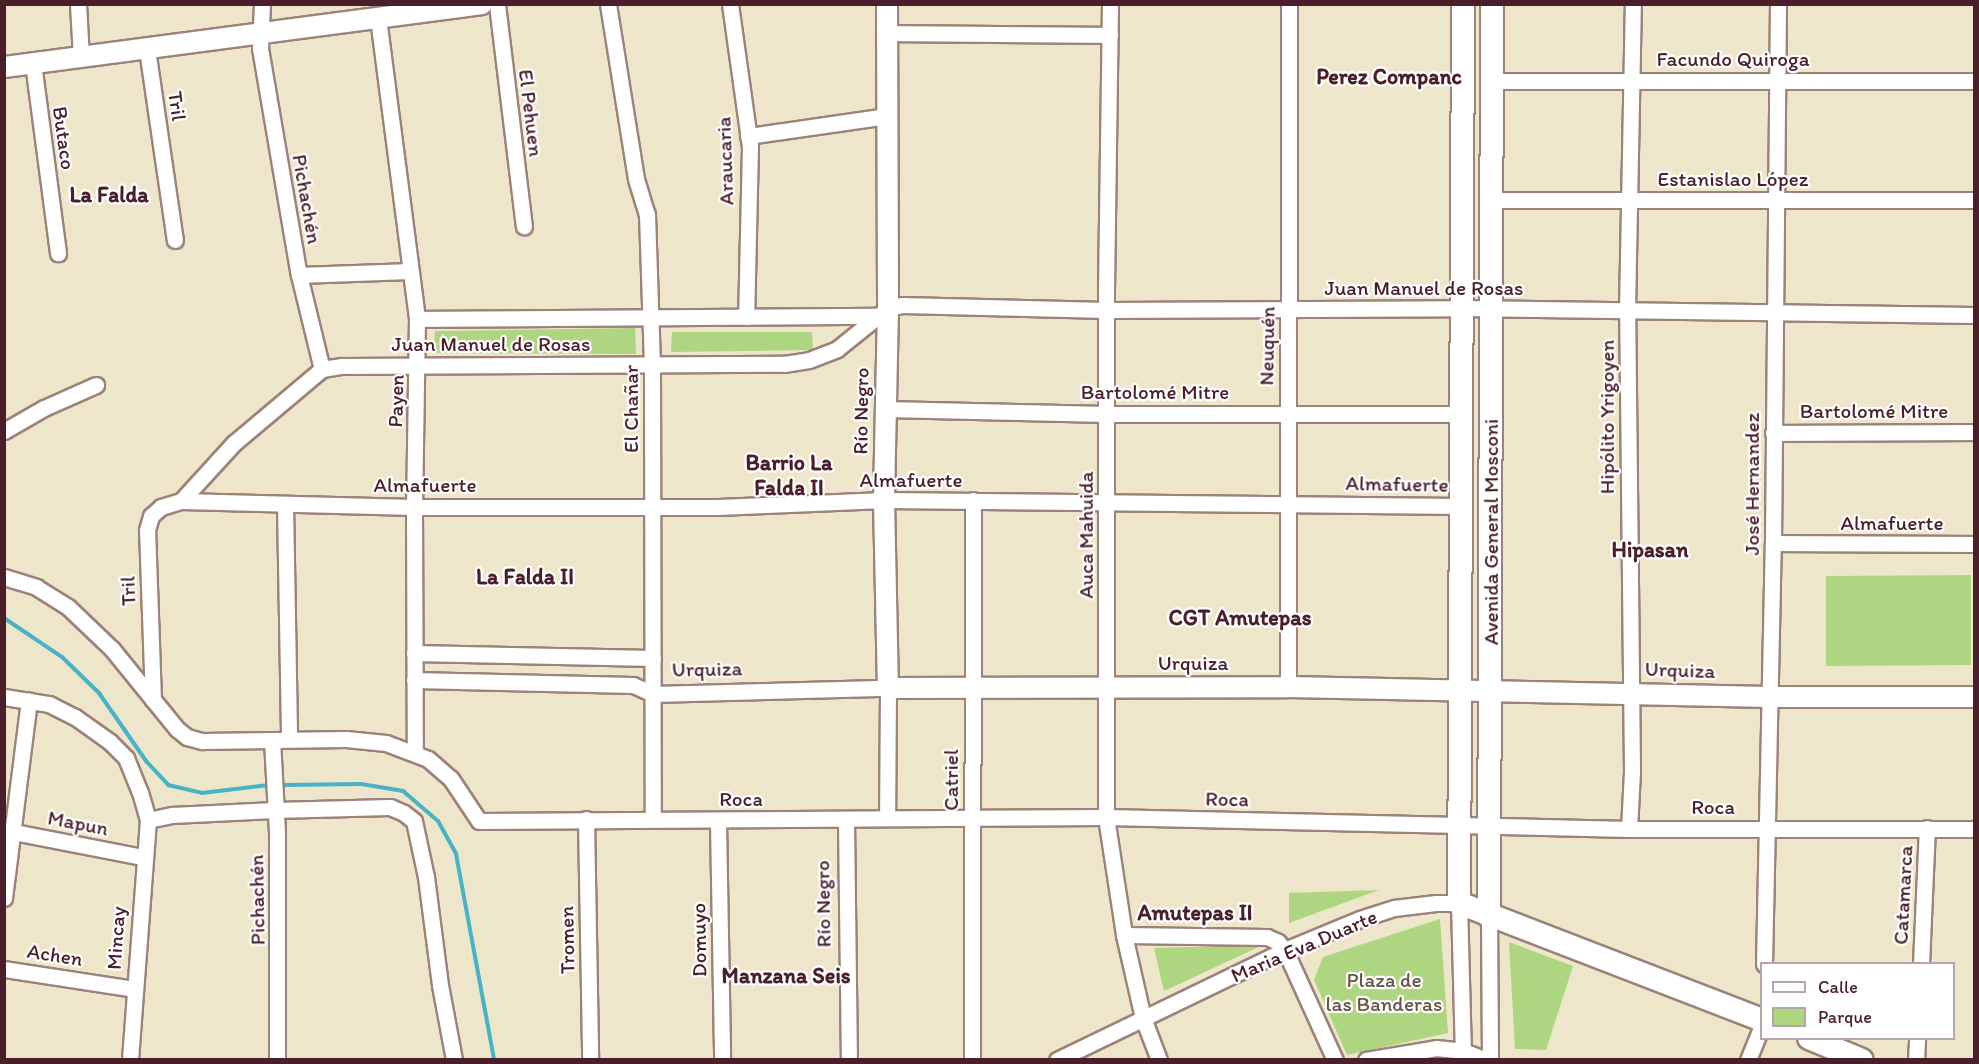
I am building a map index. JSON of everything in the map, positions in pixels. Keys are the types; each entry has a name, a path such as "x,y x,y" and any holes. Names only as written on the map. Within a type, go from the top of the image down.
{"main road":[{"name":"Avenida General Mosconi","path":"1459,903 1463,4"},
{"name":"Avenida General Mosconi","path":"1489,916 1492,4"},
{"name":"Maria Eva Duarte","path":"1459,903 1760,1020"},
{"path":"1814,1040 1855,1058"}],"street":[{"path":"78,4 81,57"},
{"name":"Pichachén","path":"262,4 259,34 299,275 322,369"},
{"path":"4,67 453,6 482,4"},
{"name":"El Pehuen","path":"497,4 524,226"},
{"name":"El Chañar","path":"608,4 636,179 647,214 652,364 653,818"},
{"name":"Araucaria","path":"730,4 748,136 746,317"},
{"name":"Río Negro","path":"887,4 887,116 882,312 888,688 887,818"},
{"name":"Auca Mahuida","path":"1110,4 1106,817 1124,934 1143,1018 1160,1059"},
{"name":"Neuquén","path":"1288,687 1289,4"},
{"name":"Hipólito Yrigoyen","path":"1629,828 1627,310 1633,4"},
{"name":"José Hernandez","path":"1764,962 1773,543 1778,4"},
{"name":"Payen","path":"378,18 417,319 414,507 415,752"},
{"path":"887,33 1110,35"},
{"name":"Tril","path":"147,49 175,240"},
{"name":"Butaco","path":"33,63 58,253"},
{"name":"Facundo Quiroga","path":"1492,81 1974,81"},
{"path":"748,136 887,116"},
{"name":"Estanislao López","path":"1492,200 1974,200"},
{"path":"299,275 411,271"},
{"name":"Juan Manuel de Rosas","path":"417,319 746,317 882,312 902,305 1107,310 1462,308 1974,315"},
{"name":"Juan Manuel de Rosas","path":"322,369 342,366 784,364 809,360 837,349 882,312"},
{"path":"181,501 234,443 322,369"},
{"path":"4,431 44,408 96,385"},
{"name":"Bartolomé Mitre","path":"885,409 1107,414 1287,412 1461,414"},
{"name":"Bartolomé Mitre","path":"1773,433 1974,432"},
{"name":"Almafuerte","path":"181,501 414,507 718,507 884,500 1461,506"},
{"name":"Catriel","path":"972,1059 973,500"},
{"name":"Tril","path":"153,700 147,530 151,516 161,507 181,501"},
{"path":"285,504 289,739"},
{"name":"Almafuerte","path":"1773,543 1974,544"},
{"path":"4,577 36,587 68,607 112,649 177,729 187,737 202,741 346,739 386,743 415,752"},
{"name":"Urquiza","path":"414,653 653,658"},
{"name":"Urquiza","path":"414,680 633,685 653,694 888,688 1288,687 1630,692 1769,697 1974,698"},
{"path":"4,698 49,704 75,717 110,742 126,758 148,820 172,815 390,807 404,813 414,821 426,877 440,985 454,1059"},
{"path":"4,898 9,830 29,701"},
{"name":"Pichachén","path":"272,740 277,833 277,1059"},
{"name":"Roca","path":"415,752 428,759 452,779 479,821 653,818 972,820 1106,817 1629,828 1974,829"},
{"name":"Tromen","path":"586,819 590,1059"},
{"name":"Mincay","path":"130,1059 143,857 148,820"},
{"name":"Domuyo","path":"718,820 722,1059"},
{"name":"Río Negro","path":"846,820 849,1059"},
{"name":"Catamarca","path":"1920,962 1927,828"},
{"name":"Mapun","path":"9,830 143,857"},
{"name":"Maria Eva Duarte","path":"1057,1059 1285,950 1360,919 1394,908 1459,903"},
{"name":"Avenida General Mosconi","path":"1459,903 1463,1055"},
{"name":"Avenida General Mosconi","path":"1488,1059 1489,916"},
{"path":"1124,934 1267,937 1278,942 1285,950 1335,1059"},
{"name":"Achen","path":"4,969 134,989"},
{"path":"1748,1059 1760,1029"},
{"path":"1916,1059 1917,1040"},
{"path":"1366,1059 1436,1048 1488,1059"}],"green space":[{"path":"635,328 636,354 434,353 435,331"},
{"path":"672,332 812,332 813,350 671,352"},
{"path":"1971,575 1971,665 1826,666 1826,576"},
{"path":"1379,890 1289,923 1289,893"},
{"name":"Plaza de las Banderas","path":"1440,919 1448,1033 1347,1055 1314,980 1323,957"},
{"path":"1509,942 1573,966 1546,1050 1515,1049"},
{"path":"1263,945 1164,991 1154,948"}],"waterway":[{"path":"4,618 62,657 99,693 146,761 168,785 202,793 269,785"},
{"path":"283,785 361,784 403,791 438,821 456,854 494,1060"}],"district":[{"name":"Perez Companc","path":"1389,77"},
{"name":"La Falda","path":"109,195"},
{"name":"Barrio La Falda II","path":"789,474"},
{"name":"Hipasan","path":"1650,550"},
{"name":"La Falda II","path":"525,577"},
{"name":"CGT Amutepas","path":"1240,618"},
{"name":"Amutepas II","path":"1195,913"},
{"name":"Manzana Seis","path":"786,976"}]}
